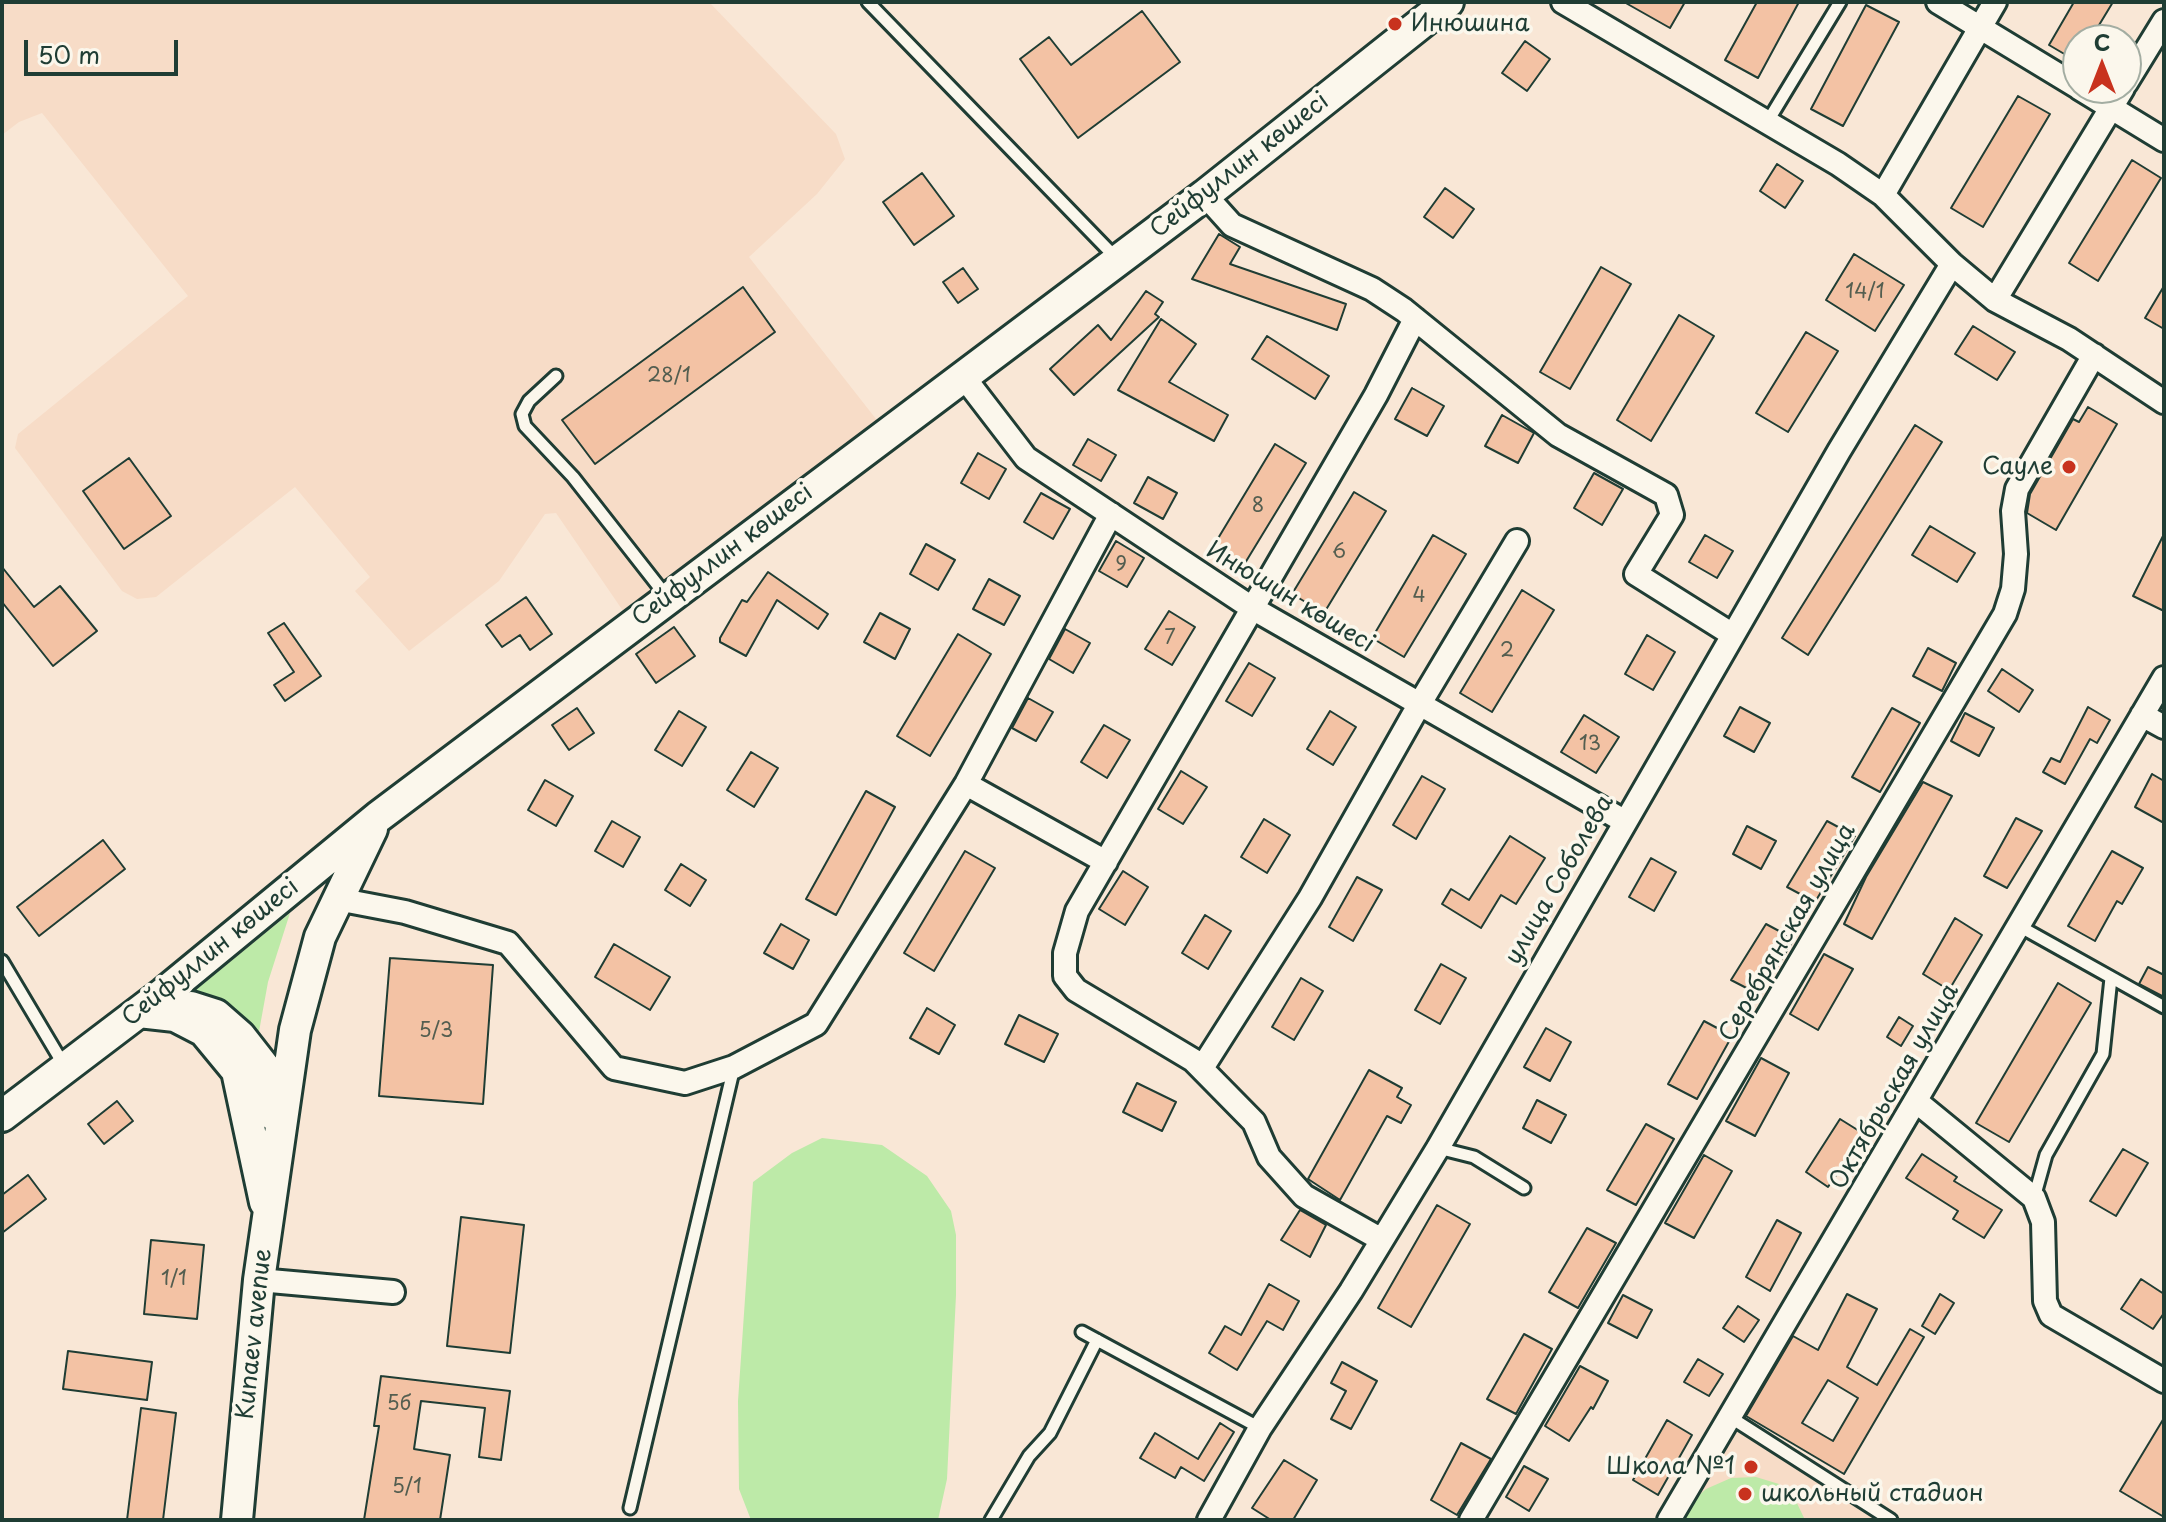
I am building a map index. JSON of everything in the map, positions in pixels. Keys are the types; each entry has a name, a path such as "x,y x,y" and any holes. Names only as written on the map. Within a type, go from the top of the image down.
{"main road":[{"name":"Сейфуллин көшесі","path":"2,1116 147,1006 378,817 1205,195 1448,2"},
{"name":"Kunaev avenue","path":"237,1520 259,1280 290,1066 307,978 337,899 378,817"},
{"path":"147,1006 216,1015 240,1036 265,1068 280,1150"},
{"path":"147,1006 204,1031 237,1071 268,1217"}],"street":[{"path":"1563,2 1768,121 1883,195 1952,264 1995,300 2094,355 2164,402"},
{"path":"1938,2 2062,77"},
{"path":"1883,195 1995,2"},
{"path":"2142,57 2164,21"},
{"path":"2105,104 2164,140"},
{"path":"1995,300 2113,104"},
{"path":"1205,195 1232,225 1372,289 1415,319 1558,435 1666,495 1672,515 1636,574 1733,635"},
{"name":"улица Соболева","path":"1209,1520 1260,1428 1438,1148 1904,338 1952,264"},
{"path":"1382,1240 1304,1196 1269,1157 1254,1122 1202,1068 1076,990 1065,976 1067,939 1077,911 1376,395 1415,319"},
{"name":"Серебрянская улица","path":"1471,1520 2005,614 2013,589 2016,554 2013,511 2017,489 2094,355"},
{"name":"Инюшин көшесі","path":"963,376 1026,458 1252,608 1624,821"},
{"path":"337,899 405,912 508,943 614,1068 685,1083 734,1067 816,1024 966,784 1111,514"},
{"path":"1202,1068 1310,898 1419,705 1517,541"},
{"name":"Октябрьская улица","path":"1669,1520 2164,678"},
{"path":"2142,715 2164,727"},
{"path":"966,784 1106,862"},
{"path":"1917,1102 2034,1198 2043,1222 2045,1301 2051,1315 2160,1370"},
{"path":"259,1280 393,1292"}],"lane":[{"path":"868,2 1118,260"},
{"path":"1768,121 1840,2"},
{"path":"556,376 529,401 522,414 525,426 573,477 667,598"},
{"path":"2019,926 2164,1007"},
{"path":"2,961 66,1068"},
{"path":"2034,1198 2046,1155 2103,1054 2111,978"},
{"path":"630,1508 734,1067"},
{"path":"1438,1148 1474,1157 1524,1188"},
{"path":"1082,1332 1260,1428"},
{"path":"991,1520 1029,1456 1050,1433 1097,1340"},
{"path":"1730,1417 1891,1520"}],"shaded area":[{"path":"2,2 709,2 836,134 845,159 817,194 749,257 887,433 632,624 556,513 545,514 499,581 409,651 355,591 370,577 295,487 156,597 137,599 122,591 15,448 18,434 188,296 42,113 19,122 2,135"},
{"name":"Школа №1","path":"1732,1428 1875,1520 1678,1520"}],"green space":[{"path":"290,913 268,982 258,1037 212,998 193,992"},
{"path":"822,1138 882,1145 927,1176 951,1211 956,1235 956,1295 947,1479 938,1520 751,1520 739,1489 738,1401 753,1182 792,1153"},
{"name":"школьный стадион","path":"1756,1477 1779,1484 1795,1499 1805,1520 1678,1520 1686,1507 1706,1489 1731,1478"}],"building":[{"path":"1624,2 1685,2 1670,28"},
{"path":"1757,2 1799,2 1758,78 1725,60"},
{"path":"2074,2 2113,2 2100,24 2062,24 2062,53 2049,45"},
{"path":"1866,5 1899,22 1843,126 1811,109"},
{"path":"1142,11 1180,62 1078,138 1020,59 1049,37 1071,65"},
{"path":"1525,41 1550,59 1527,91 1502,73"},
{"path":"2018,96 2050,114 1983,227 1951,208"},
{"path":"2132,160 2161,178 2098,281 2069,263"},
{"path":"1777,164 1803,181 1785,208 1760,191"},
{"path":"922,173 954,216 914,245 883,202"},
{"path":"1445,188 1474,209 1453,238 1424,217"},
{"path":"1219,234 1240,247 1230,264 1346,304 1337,330 1192,279"},
{"path":"1854,254 1904,285 1875,331 1826,300"},
{"path":"1601,267 1631,284 1570,389 1540,372"},
{"path":"963,268 978,289 958,303 943,282"},
{"path":"2164,286 2164,329 2145,318"},
{"path":"743,287 775,332 595,464 562,420"},
{"path":"1146,291 1163,302 1155,314 1159,317 1074,395 1050,369 1098,325 1111,340"},
{"path":"1679,315 1714,336 1651,441 1617,420"},
{"path":"1161,319 1196,344 1169,382 1228,415 1214,441 1118,390"},
{"path":"1973,326 2015,352 1997,380 1955,354"},
{"path":"1806,332 1838,351 1788,432 1756,413"},
{"path":"1267,336 1329,376 1315,399 1252,359"},
{"path":"1412,388 1444,406 1427,436 1395,419"},
{"name":"Сауле","path":"2088,407 2117,424 2056,530 2027,513 2030,494 2073,419 2079,422"},
{"path":"1502,415 1534,433 1518,463 1485,446"},
{"path":"1915,425 1942,442 1808,655 1782,638"},
{"path":"1088,439 1116,455 1101,481 1073,465"},
{"path":"1275,444 1306,463 1242,568 1211,550"},
{"path":"978,453 1006,469 989,499 961,483"},
{"path":"129,458 171,516 124,549 83,491"},
{"path":"1594,473 1623,489 1602,525 1574,508"},
{"path":"1148,477 1177,493 1163,519 1134,503"},
{"path":"1354,492 1386,511 1324,613 1292,594"},
{"path":"1041,493 1070,509 1053,539 1024,522"},
{"path":"1930,526 1975,553 1957,582 1912,555"},
{"path":"2164,534 2164,611 2133,596"},
{"path":"1433,535 1466,554 1404,657 1372,638"},
{"path":"1705,535 1733,551 1717,578 1689,562"},
{"path":"1116,541 1144,558 1127,587 1099,571"},
{"path":"926,544 955,560 938,590 910,574"},
{"path":"2,567 34,607 60,586 97,631 53,666 2,602"},
{"path":"768,572 828,614 818,629 777,600 746,656 720,642 720,638 742,600 747,602"},
{"path":"989,579 1020,596 1004,625 973,609"},
{"path":"1522,590 1554,610 1492,712 1460,693"},
{"path":"526,597 552,634 530,650 520,635 502,647 486,625"},
{"path":"1169,611 1195,627 1172,665 1145,649"},
{"path":"880,613 910,629 895,659 864,642"},
{"path":"284,623 321,676 285,701 274,685 294,672 268,633"},
{"path":"674,627 695,656 656,683 636,654"},
{"path":"1065,629 1090,643 1073,673 1049,659"},
{"path":"958,634 991,654 930,756 897,736"},
{"path":"1647,635 1675,652 1653,690 1625,674"},
{"path":"1928,648 1956,663 1942,691 1913,676"},
{"path":"1249,663 1275,678 1252,716 1226,701"},
{"path":"2002,669 2033,690 2019,712 1988,691"},
{"path":"1028,698 1053,712 1036,741 1012,728"},
{"path":"1740,707 1770,723 1754,752 1724,736"},
{"path":"2088,707 2110,720 2097,743 2090,739 2065,784 2043,772 2051,758 2060,762"},
{"path":"577,708 594,733 569,750 552,725"},
{"path":"1892,708 1920,723 1880,792 1852,777"},
{"path":"679,711 706,727 682,766 655,750"},
{"path":"1330,711 1356,727 1333,765 1307,749"},
{"path":"1965,713 1994,728 1979,756 1951,741"},
{"path":"1584,715 1619,737 1596,773 1561,752"},
{"path":"1104,725 1130,740 1107,778 1081,762"},
{"path":"751,752 778,768 754,807 727,790"},
{"path":"1181,771 1207,787 1183,824 1158,809"},
{"path":"2152,774 2164,781 2164,823 2135,807"},
{"path":"1422,776 1445,789 1416,839 1393,825"},
{"path":"545,780 573,796 556,826 528,810"},
{"path":"1923,782 1952,796 1872,939 1844,924 1866,877"},
{"path":"866,791 895,807 836,915 806,899"},
{"path":"2016,818 2042,831 2007,888 1984,876"},
{"path":"1264,819 1290,835 1267,873 1241,857"},
{"path":"612,821 640,837 623,867 595,851"},
{"path":"1827,821 1855,836 1815,902 1787,887"},
{"path":"1747,826 1776,841 1761,869 1733,854"},
{"path":"1510,836 1545,858 1516,904 1501,895 1481,928 1442,904 1451,889 1469,900"},
{"path":"103,840 125,869 39,936 17,907"},
{"path":"965,851 995,868 934,971 904,953"},
{"path":"2112,851 2143,868 2122,904 2117,901 2095,941 2068,926"},
{"path":"1651,858 1676,872 1654,911 1629,897"},
{"path":"681,864 706,880 690,906 665,890"},
{"path":"1123,871 1148,887 1125,925 1099,909"},
{"path":"1357,877 1382,890 1353,941 1329,927"},
{"path":"1205,915 1231,931 1208,969 1182,953"},
{"path":"1955,918 1982,935 1949,990 1923,974"},
{"path":"781,924 809,940 793,969 764,953"},
{"path":"1766,924 1794,939 1760,995 1731,980"},
{"path":"614,944 670,977 650,1010 595,977"},
{"path":"1824,954 1853,969 1818,1030 1790,1014"},
{"path":"390,958 493,965 483,1104 379,1096"},
{"path":"1441,964 1466,978 1440,1024 1415,1010"},
{"path":"2148,967 2164,975 2164,997 2139,984"},
{"path":"1301,978 1323,991 1294,1040 1272,1027"},
{"path":"2058,983 2091,1003 2009,1142 1976,1123"},
{"path":"927,1008 955,1025 939,1054 910,1038"},
{"path":"1019,1015 1058,1034 1044,1062 1005,1044"},
{"path":"1899,1017 1913,1026 1901,1046 1887,1037"},
{"path":"1704,1021 1732,1036 1697,1099 1668,1084"},
{"path":"1546,1028 1571,1042 1550,1081 1524,1067"},
{"path":"1761,1058 1789,1073 1755,1136 1726,1121"},
{"path":"1369,1070 1402,1088 1397,1097 1411,1105 1401,1123 1387,1116 1340,1200 1308,1179"},
{"path":"1137,1083 1176,1102 1162,1131 1123,1112"},
{"path":"1537,1100 1566,1115 1551,1143 1523,1128"},
{"path":"117,1101 133,1121 104,1144 88,1124"},
{"path":"1840,1119 1864,1134 1828,1187 1806,1172"},
{"path":"1646,1124 1674,1139 1636,1205 1607,1190"},
{"path":"2123,1149 2148,1163 2116,1216 2090,1201"},
{"path":"1922,1154 1957,1177 1954,1181 2002,1210 1984,1238 1953,1219 1958,1211 1906,1178"},
{"path":"1704,1155 1732,1171 1694,1238 1665,1223"},
{"path":"28,1175 46,1199 2,1233 2,1195"},
{"path":"1437,1205 1470,1224 1411,1327 1378,1308"},
{"path":"1300,1210 1326,1225 1310,1257 1281,1240"},
{"path":"461,1217 524,1225 510,1353 447,1346"},
{"path":"1777,1220 1801,1233 1770,1291 1746,1277"},
{"path":"1587,1228 1616,1243 1578,1308 1549,1292"},
{"path":"151,1240 204,1245 197,1319 144,1314"},
{"path":"2141,1279 2164,1294 2164,1313 2153,1329 2121,1309"},
{"path":"1269,1284 1299,1301 1283,1330 1267,1321 1237,1370 1209,1353 1225,1326 1241,1335"},
{"path":"1847,1294 1877,1309 1847,1367 1877,1385 1910,1329 1924,1337 1844,1474 1746,1416 1793,1336 1818,1350","holes":["1828,1380 1858,1398 1833,1441 1802,1423"]},
{"path":"1940,1294 1954,1303 1935,1334 1922,1326"},
{"path":"1623,1295 1652,1310 1637,1338 1608,1323"},
{"path":"1738,1306 1759,1320 1744,1342 1723,1328"},
{"path":"1524,1334 1552,1349 1516,1414 1487,1399"},
{"path":"68,1351 152,1362 147,1400 63,1389"},
{"path":"1698,1359 1723,1374 1709,1396 1684,1382"},
{"path":"1342,1362 1377,1381 1351,1429 1331,1419 1346,1391 1331,1383"},
{"path":"1580,1366 1608,1381 1593,1409 1591,1407 1569,1441 1545,1426"},
{"path":"381,1376 510,1391 501,1460 479,1457 485,1408 421,1401 414,1449 450,1455 440,1520 364,1520 379,1426 374,1426"},
{"path":"141,1408 176,1413 163,1520 127,1520"},
{"path":"2164,1418 2164,1517 2120,1491"},
{"path":"1667,1420 1692,1435 1658,1495 1633,1480"},
{"path":"1220,1423 1234,1432 1204,1481 1181,1467 1175,1478 1140,1458 1155,1433 1198,1459"},
{"path":"1461,1443 1491,1459 1457,1515 1431,1500"},
{"path":"1284,1460 1317,1480 1293,1520 1271,1520 1252,1508"},
{"path":"1524,1466 1548,1479 1529,1511 1506,1497"}],"place":[{"name":"Инюшина","path":"1395,24"},
{"name":"Сауле","path":"2069,467"},
{"name":"Школа №1","path":"1751,1467"},
{"name":"школьный стадион","path":"1745,1494"}]}
